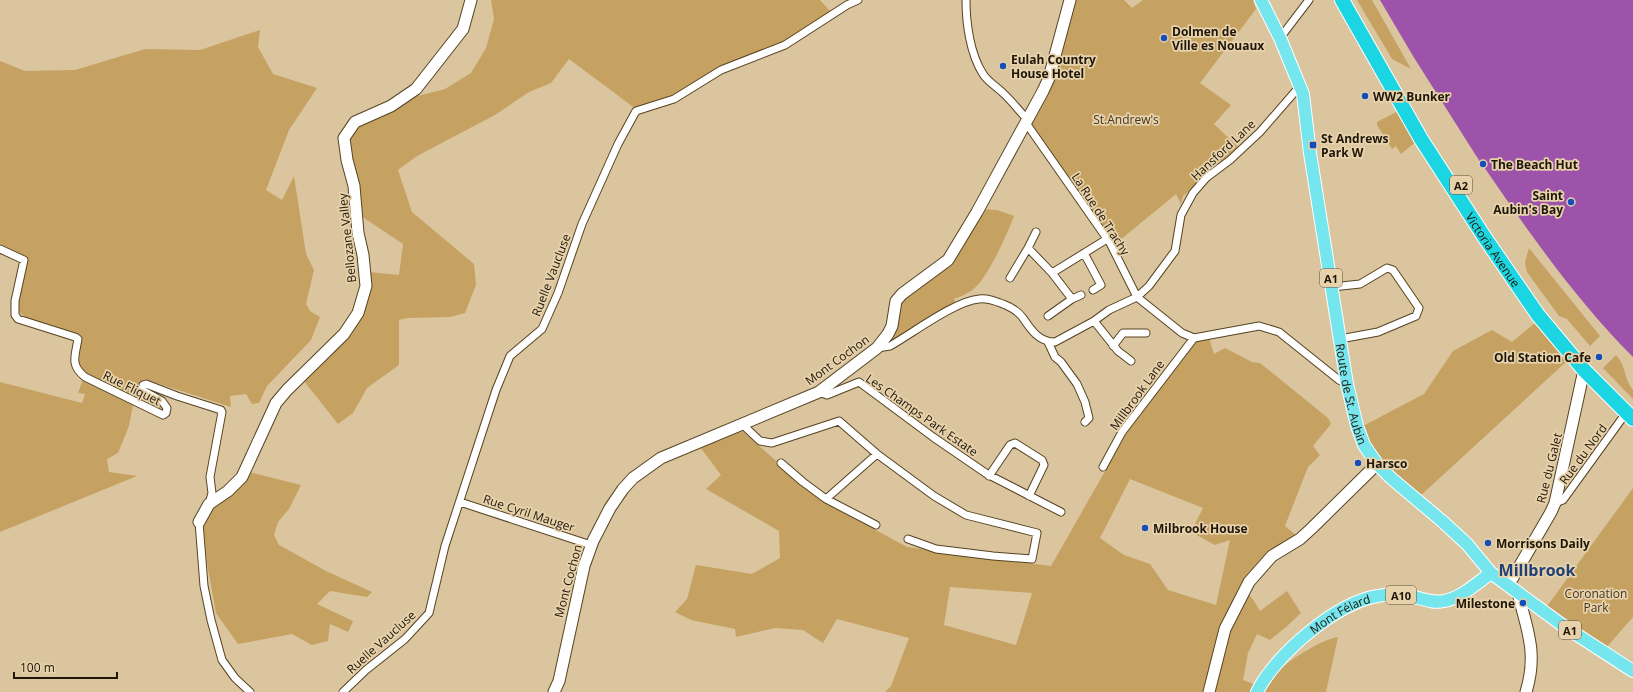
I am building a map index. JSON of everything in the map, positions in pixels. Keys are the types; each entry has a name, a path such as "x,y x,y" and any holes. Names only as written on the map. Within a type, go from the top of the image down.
{"highway":[{"name":"Victoria Avenue","path":"1342,0 1421,139 1485,238 1538,315 1631,413"},
{"name":"Victoria Avenue","path":"1349,0 1431,141 1536,297 1586,366"}],"main road":[{"name":"Bellozane Valley","path":"199,522 210,504 228,491 242,477 276,403 287,390 344,334 358,313 366,286 363,255 358,233 354,186 347,160 344,138 355,122 391,106 416,89 463,29 471,0"},
{"name":"Mont Cochon","path":"554,692 559,681 577,591 591,544 610,508 623,489 648,466 661,458 819,392 877,348 888,334 892,326 896,301 902,294 948,260 977,212 1049,78 1070,0"},
{"name":"Route de St. Aubin","path":"1261,0 1280,38 1300,86 1305,104 1310,153 1346,384 1357,426 1364,445 1377,464 1467,544 1491,573 1565,627 1633,672"},
{"name":"Rue du Galet","path":"1513,590 1555,503 1586,366"},
{"path":"1209,692 1225,629 1249,582 1272,556 1300,539 1308,532 1377,464"},
{"name":"Mont Félard","path":"1257,692 1264,679 1288,651 1337,612 1360,600 1392,594 1437,602 1444,601 1456,597 1491,573"},
{"path":"1513,590 1531,646 1531,676 1526,692"}],"street":[{"name":"Ruelle Vaucluse","path":"343,692 366,670 405,639 429,613 445,546 496,390 510,356 542,329 558,292 582,224 618,144 636,111 674,99 721,70 785,45 847,5 858,0"},
{"path":"966,0 966,15 970,40 983,76 1004,94 1027,121"},
{"path":"1280,38 1309,0"},
{"name":"Hansford Lane","path":"1048,342 1055,342 1094,321 1109,310 1137,297 1149,286 1175,251 1181,215 1193,193 1206,178 1230,160 1260,132 1300,86"},
{"name":"La Rue de Trachy","path":"1027,121 1107,239 1137,297 1182,333 1194,338"},
{"path":"1010,278 1036,232"},
{"path":"1052,273 1107,239"},
{"path":"1028,248 1052,273 1072,299"},
{"name":"Rue Fliquet","path":"0,249 24,260 15,301 15,315 18,319 78,339 75,362 76,370 85,377 163,415 166,413 167,408 162,401 142,390 143,385 146,384 221,410 222,412 210,477 212,493 210,504"},
{"path":"1084,253 1101,285 1093,290"},
{"path":"1332,287 1360,284 1387,268 1393,270 1419,308 1416,316 1378,332 1340,339"},
{"path":"1048,316 1072,299 1081,295"},
{"path":"877,348 890,346 957,305 979,299 990,300 1012,308 1020,313 1034,334 1048,342 1055,357 1062,362 1077,384 1085,402 1089,418 1085,422"},
{"path":"1094,321 1113,346 1131,361"},
{"path":"1194,338 1259,326 1279,332 1346,384"},
{"path":"1113,346 1123,333 1146,333"},
{"name":"Millbrook Lane","path":"1104,467 1122,432 1194,338"},
{"name":"Les Champs Park Estate","path":"819,392 827,395 859,382 933,437 989,476 1062,512"},
{"name":"Rue du Nord","path":"1555,503 1563,500 1631,413"},
{"path":"742,424 760,441 772,444 839,421 877,454 934,496 966,515 1037,533 1032,559 987,556 936,549 908,539"},
{"path":"989,476 1010,445 1015,443 1042,460 1044,465 1029,496"},
{"path":"826,499 877,454"},
{"path":"781,463 826,499 876,525"},
{"name":"Rue Cyril Mauger","path":"460,502 591,544"},
{"path":"199,522 204,586 211,620 222,660 235,678 250,692"}],"green space":[{"path":"491,0 820,0 831,12 784,43 673,96 636,109 569,59 551,83 529,92 495,115 417,156 398,170 412,212 474,264 476,285 465,313 450,317 408,318 399,320 399,365 367,388 353,413 338,424 304,381 362,315 372,287 369,272 399,275 403,244 361,216 349,137 359,124 414,97 445,89 471,73 486,48 494,19"},
{"name":"St.Andrew's","path":"1074,0 1124,0 1132,8 1143,0 1253,0 1256,9 1200,83 1231,105 1214,124 1238,147 1183,196 1181,204 1176,194 1114,245 1030,123"},
{"path":"1357,0 1372,0 1411,69 1392,59"},
{"path":"260,30 258,47 273,74 317,88 289,130 266,190 282,200 294,176 306,254 314,270 306,304 310,311 320,317 311,340 267,386 259,403 252,404 246,394 230,396 231,407 144,379 140,382 137,390 158,403 162,408 158,410 88,375 81,369 79,362 82,336 28,319 19,312 18,302 28,258 0,244 0,61 25,71 75,70 145,49 200,50"},
{"path":"1398,111 1417,141 1401,154 1396,146 1392,149 1377,125 1377,122"},
{"path":"983,209 997,210 1014,216 990,268 983,278 971,291 954,299 956,304 894,340 889,340 902,301 953,264"},
{"path":"1529,248 1600,336 1590,346 1567,319 1559,316 1527,272 1525,262"},
{"path":"1535,323 1567,361 1419,497 1386,469 1371,449 1363,426 1424,394 1453,351 1492,330 1512,342"},
{"path":"1209,338 1214,354 1225,348 1252,362 1260,363 1328,418 1331,424 1313,446 1320,455 1308,467 1285,526 1297,536 1247,592 1260,611 1287,591 1301,613 1270,640 1257,634 1248,653 1243,680 1266,689 1286,664 1316,645 1338,637 1326,692 885,692 891,686 909,638 837,619 823,643 803,630 775,628 736,637 735,629 691,620 675,612 687,599 696,565 752,574 780,558 779,531 706,489 721,475 700,447 741,430 822,501 907,547 1051,566 1140,410 1194,342","holes":["1130,479 1203,508 1191,532 1215,545 1230,540 1216,605 1168,590 1150,564 1124,555 1100,538","950,587 1032,593 1016,645 944,625"]},
{"path":"1616,355 1622,363 1628,382 1633,390 1633,399 1603,368"},
{"path":"83,379 133,405 129,426 118,453 107,459 109,472 137,476 0,532 0,382 82,403 85,394 78,393"},
{"path":"249,472 301,485 289,509 278,522 274,535 279,545 326,571 372,592 367,597 330,591 317,604 353,621 348,632 330,624 328,641 312,645 292,634 238,644 216,613 207,563 203,523 213,506"},
{"name":"Coronation Park","path":"1633,488 1633,617 1605,649 1545,609"}],"shaded area":[{"name":"Saint Aubin's Bay","path":"1380,0 1633,0 1633,357 1573,290 1519,217 1484,167 1486,166 1483,162 1481,163 1475,154 1413,56"}],"place":[{"name":"Dolmen de Ville es Nouaux","path":"1164,38"},
{"name":"Eulah Country House Hotel","path":"1003,66"},
{"name":"WW2 Bunker","path":"1365,96"},
{"name":"St Andrews Park W","path":"1313,145"},
{"name":"The Beach Hut","path":"1483,164"},
{"name":"Saint Aubin's Bay","path":"1571,202"},
{"name":"Old Station Cafe","path":"1599,357"},
{"name":"Harsco","path":"1358,463"},
{"name":"Milbrook House","path":"1145,528"},
{"name":"Morrisons Daily","path":"1488,543"},
{"name":"Milestone","path":"1523,603"}],"district":[{"name":"Millbrook","path":"1537,570"}]}
